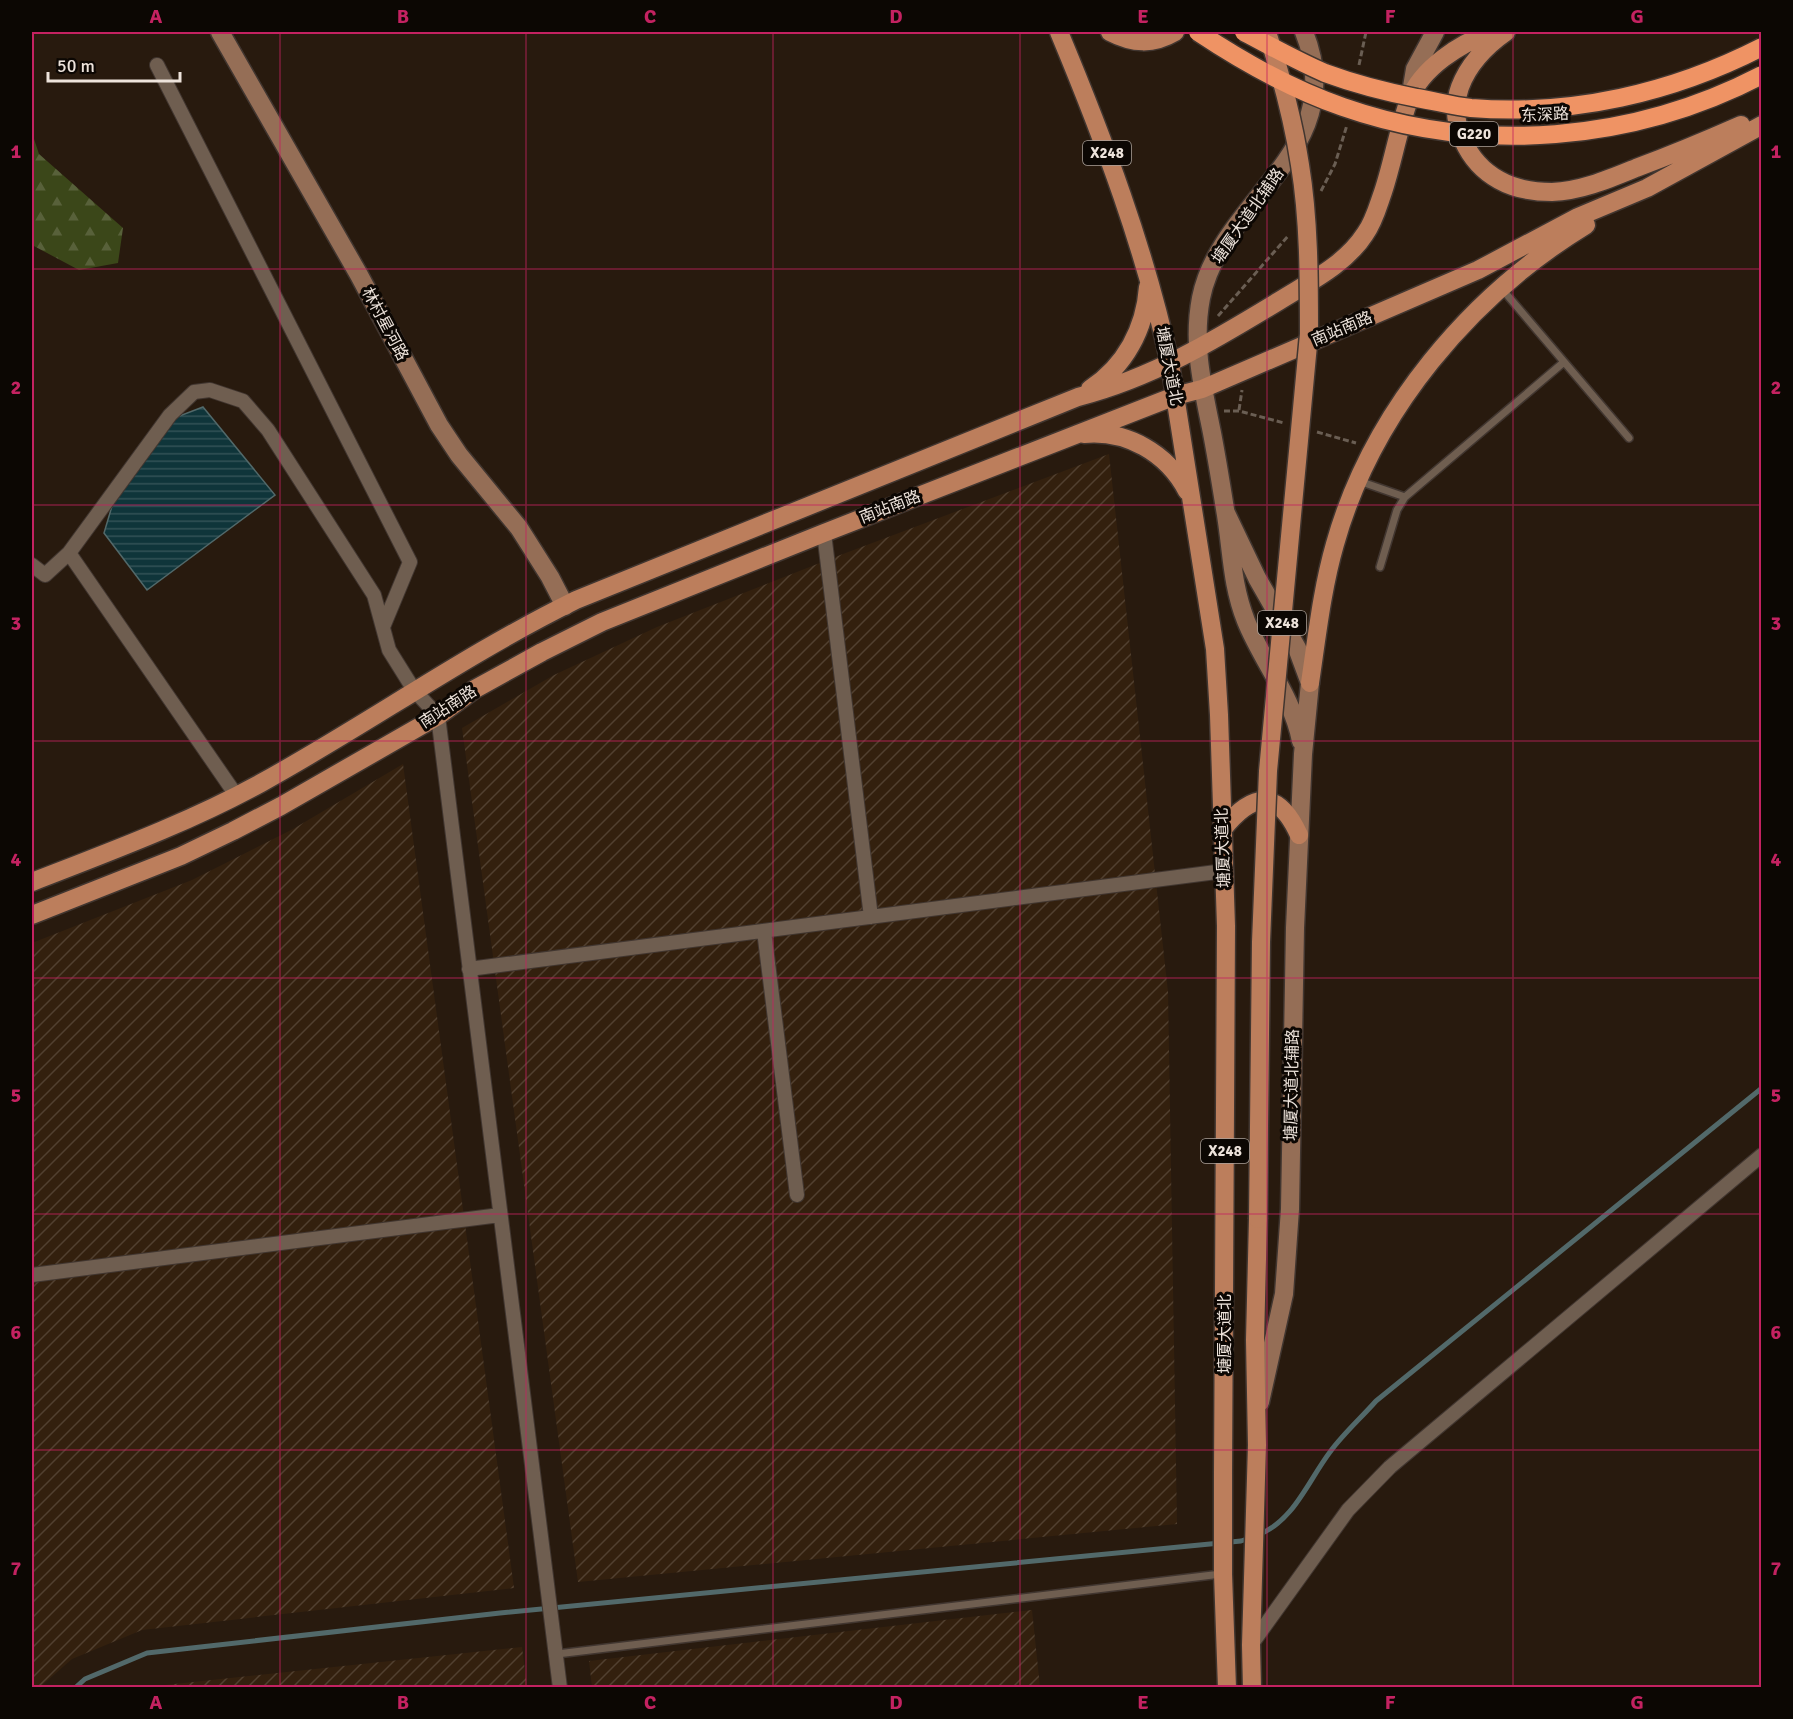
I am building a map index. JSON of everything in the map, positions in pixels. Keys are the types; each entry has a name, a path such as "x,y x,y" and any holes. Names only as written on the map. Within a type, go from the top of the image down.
{"highway":[{"name":"东深路","path":"1198,32 1268,75 1343,107 1413,125 1498,136 1589,131 1639,121 1690,107 1761,75"},
{"name":"东深路","path":"1244,32 1325,72 1367,87 1469,108 1551,108 1597,103 1647,92 1696,76 1761,47"}],"main road":[{"name":"林村星河路","path":"220,32 359,275 439,424 459,455 519,528 550,577 565,606"},
{"name":"塘厦大道北","path":"1059,32 1116,175 1148,276 1170,364 1215,649 1226,926 1223,1569 1227,1688"},
{"path":"1110,32 1138,42 1152,42 1175,32"},
{"name":"塘厦大道北","path":"1252,1688 1251,1645 1257,1445 1255,1340 1261,942 1268,771 1309,334 1307,242 1300,166 1281,75 1267,32"},
{"name":"塘厦大道北辅路","path":"1303,754 1294,720 1255,641 1238,596 1230,560 1226,513 1202,389 1197,350 1198,317 1208,276 1234,231 1289,158 1298,143 1307,119 1314,98 1315,76 1311,50 1304,32"},
{"path":"1410,99 1415,69 1435,32"},
{"name":"南站南路","path":"32,882 183,821 236,795 300,761 414,690 526,625 565,606 1078,397 1121,385 1197,350 1324,273 1353,250 1366,234 1380,202 1410,99 1419,84 1453,51 1491,32"},
{"path":"1506,32 1477,56 1468,70 1460,88 1456,106 1457,121 1464,142 1486,171 1501,181 1517,187 1531,191 1555,192 1575,189 1647,164 1761,116"},
{"name":"南站南路","path":"32,915 181,856 233,831 438,716 485,683 542,651 602,622 1073,435 1174,396 1202,389 1506,256 1578,217 1647,188 1761,125"},
{"path":"1310,682 1327,574 1335,543 1357,480 1380,434 1400,403 1443,350 1502,288 1538,257 1567,237 1647,188"},
{"path":"1078,397 1115,370 1128,353 1144,311 1148,276"},
{"path":"1073,435 1105,435 1137,443 1152,450 1179,478 1192,504"},
{"name":"塘厦大道北辅路","path":"1226,513 1257,578 1297,648 1310,682 1303,754 1294,928 1289,1230 1284,1294 1257,1413"},
{"path":"1223,830 1243,808 1266,801 1279,806 1287,813 1299,836"}],"street":[{"path":"158,65 410,562 383,627"},
{"path":"32,565 45,575 69,554 170,415 194,392 210,390 243,401 268,430 374,595 389,650 414,690 438,716 560,1688"},
{"path":"824,533 871,917"},
{"path":"69,554 236,795"},
{"path":"469,969 1224,871"},
{"path":"764,931 797,1195"},
{"path":"1251,1645 1348,1510 1390,1467 1761,1155"},
{"path":"32,1275 500,1215"}],"lane":[{"path":"1502,288 1629,438"},
{"path":"1380,567 1397,510 1405,496 1564,362"},
{"path":"1357,480 1405,496"},
{"path":"556,1654 1223,1569"}],"path":[{"path":"1239,411 1243,382"}],"shaded area":[{"path":"1109,454 1168,992 1177,1524 578,1582 462,728 554,675 657,627"},
{"path":"403,764 514,1588 142,1630 72,1659 40,1687 32,1688 32,943 192,880 293,829"},
{"path":"1032,1610 1040,1687 592,1687 589,1661"},
{"path":"522,1647 527,1687 153,1687 156,1686"}],"green space":[{"path":"32,133 39,154 123,228 118,263 79,270 32,245"}],"water":[{"path":"203,407 275,495 147,590 104,533 115,496 174,418"}],"waterway":[{"path":"1258,1535 1271,1529 1291,1510 1335,1445 1376,1401 1762,1088"},
{"path":"75,1688 85,1679 147,1653 500,1613 1241,1541 1250,1538"}]}
